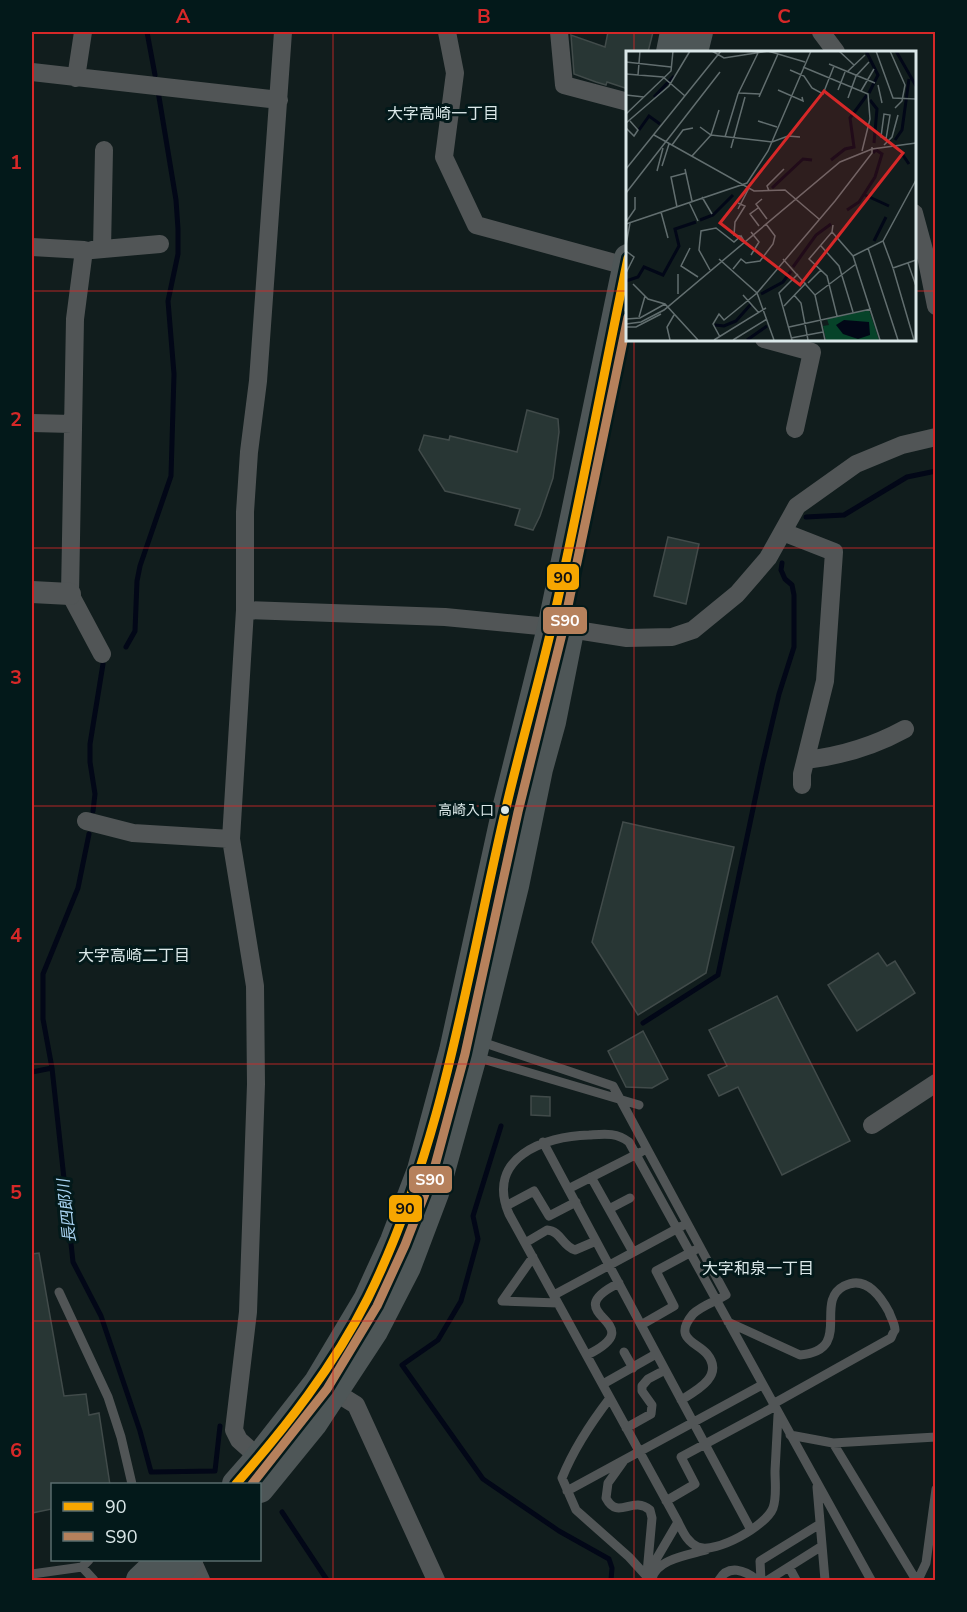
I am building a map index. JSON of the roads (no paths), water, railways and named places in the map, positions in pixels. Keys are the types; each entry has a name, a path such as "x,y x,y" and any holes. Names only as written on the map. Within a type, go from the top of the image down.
{"main road":[{"path":"670,51 674,32"},
{"path":"694,51 699,32"},
{"path":"241,1483 264,1473 314,1424 327,1387 374,1331 407,1267 435,1193 465,1046 515,886 539,769 552,722 561,629 626,268"},
{"path":"561,629 630,340"},
{"path":"153,1573 188,1561"}],"street":[{"path":"76,78 83,32"},
{"path":"264,1473 234,1430 248,1312 256,1084 255,986 231,839 245,610 245,512 249,452 259,371 283,32"},
{"path":"447,32 455,73 444,157 477,225 626,262"},
{"path":"559,32 564,85 626,101"},
{"path":"821,32 835,51"},
{"path":"32,72 279,100"},
{"path":"102,654 70,594 75,319 93,250 104,150"},
{"path":"916,217 936,306"},
{"path":"32,247 93,250 160,244"},
{"path":"770,340 812,352 795,429"},
{"path":"32,423 72,424"},
{"path":"245,610 445,617 627,638 672,637 693,630 737,594 768,558 797,506 856,464 902,445 936,437"},
{"path":"783,532 834,552 825,681 802,784"},
{"path":"32,592 70,594"},
{"path":"806,760 831,757 885,740 904,729"},
{"path":"86,821 133,832 231,839"},
{"path":"872,1125 936,1083"},
{"path":"327,1387 356,1405 435,1581"},
{"path":"191,1561 201,1581"}],"lane":[{"path":"465,1046 613,1086 726,1295 695,1312 687,1324 686,1334 689,1341 707,1354 712,1368 711,1376 705,1385 681,1400"},
{"path":"465,1046 639,1105"},
{"path":"711,1548 699,1548 687,1540 506,1206 505,1183 509,1169 530,1148 543,1142 574,1135 620,1135 629,1142 871,1581"},
{"path":"543,1142 751,1530"},
{"path":"568,1189 647,1149"},
{"path":"591,1177 633,1252"},
{"path":"506,1206 534,1191 549,1216 576,1202"},
{"path":"609,1209 630,1198"},
{"path":"533,1257 502,1301 556,1299 609,1265 687,1223"},
{"path":"525,1243 547,1230 557,1233 566,1245 575,1250 596,1241"},
{"path":"641,1325 674,1306 656,1271 700,1248"},
{"path":"666,1501 695,1484 681,1456 775,1408 891,1338 895,1330 887,1308 873,1288 853,1282 841,1287 830,1305 832,1328 828,1340 818,1350 808,1354 800,1354 728,1322"},
{"path":"587,1355 602,1347 612,1332 611,1326 598,1314 595,1302 603,1292 619,1283"},
{"path":"58,1292 108,1397 121,1437 132,1483"},
{"path":"624,1352 633,1368"},
{"path":"603,1384 656,1354"},
{"path":"627,1428 651,1414 652,1405 642,1391 642,1386 648,1379 665,1370"},
{"path":"567,1491 762,1385"},
{"path":"610,1398 587,1428 562,1478 576,1510 650,1579"},
{"path":"650,1579 660,1566 711,1548 751,1530 769,1517 774,1506 775,1408"},
{"path":"790,1435 833,1443 936,1437"},
{"path":"833,1443 917,1581"},
{"path":"625,1459 608,1483 605,1493 612,1507 622,1508 638,1504 650,1510 652,1518 650,1579"},
{"path":"816,1482 823,1579"},
{"path":"917,1581 926,1563 936,1489"},
{"path":"650,1579 678,1522"},
{"path":"719,1581 726,1572 735,1570 745,1572 759,1581 760,1561 820,1524"},
{"path":"768,1581 822,1546"},
{"path":"32,1574 82,1567 88,1561"},
{"path":"82,1567 94,1581"},
{"path":"789,1567 796,1580"}],"waterway":[{"path":"147,32 155,75"},
{"path":"126,647 135,631 137,581 140,566 171,476 174,374 168,301 178,254 178,229 176,200 158,91"},
{"path":"806,517 844,515 907,477 936,471"},
{"path":"643,1023 718,975 762,766 779,694 794,647 794,595 792,585 785,579 781,570 782,563"},
{"path":"93,811 95,794 90,744 103,664"},
{"name":"長四郎川","path":"89,834 78,888 43,974 43,1019 52,1068 73,1262 101,1316 140,1431 151,1472 215,1471 220,1426"},
{"path":"32,1072 52,1068"},
{"path":"501,1126 473,1216 478,1239 461,1301 438,1340 402,1365 483,1479 559,1531 609,1559 612,1568 611,1580"},
{"name":"長四郎川","path":"282,1512 327,1580"}],"place":[{"name":"高崎入口","path":"505,810"}],"district":[{"name":"大字高崎一丁目","path":"443,114"},
{"name":"大字高崎二丁目","path":"134,956"},
{"name":"大字和泉一丁目","path":"758,1269"}]}
